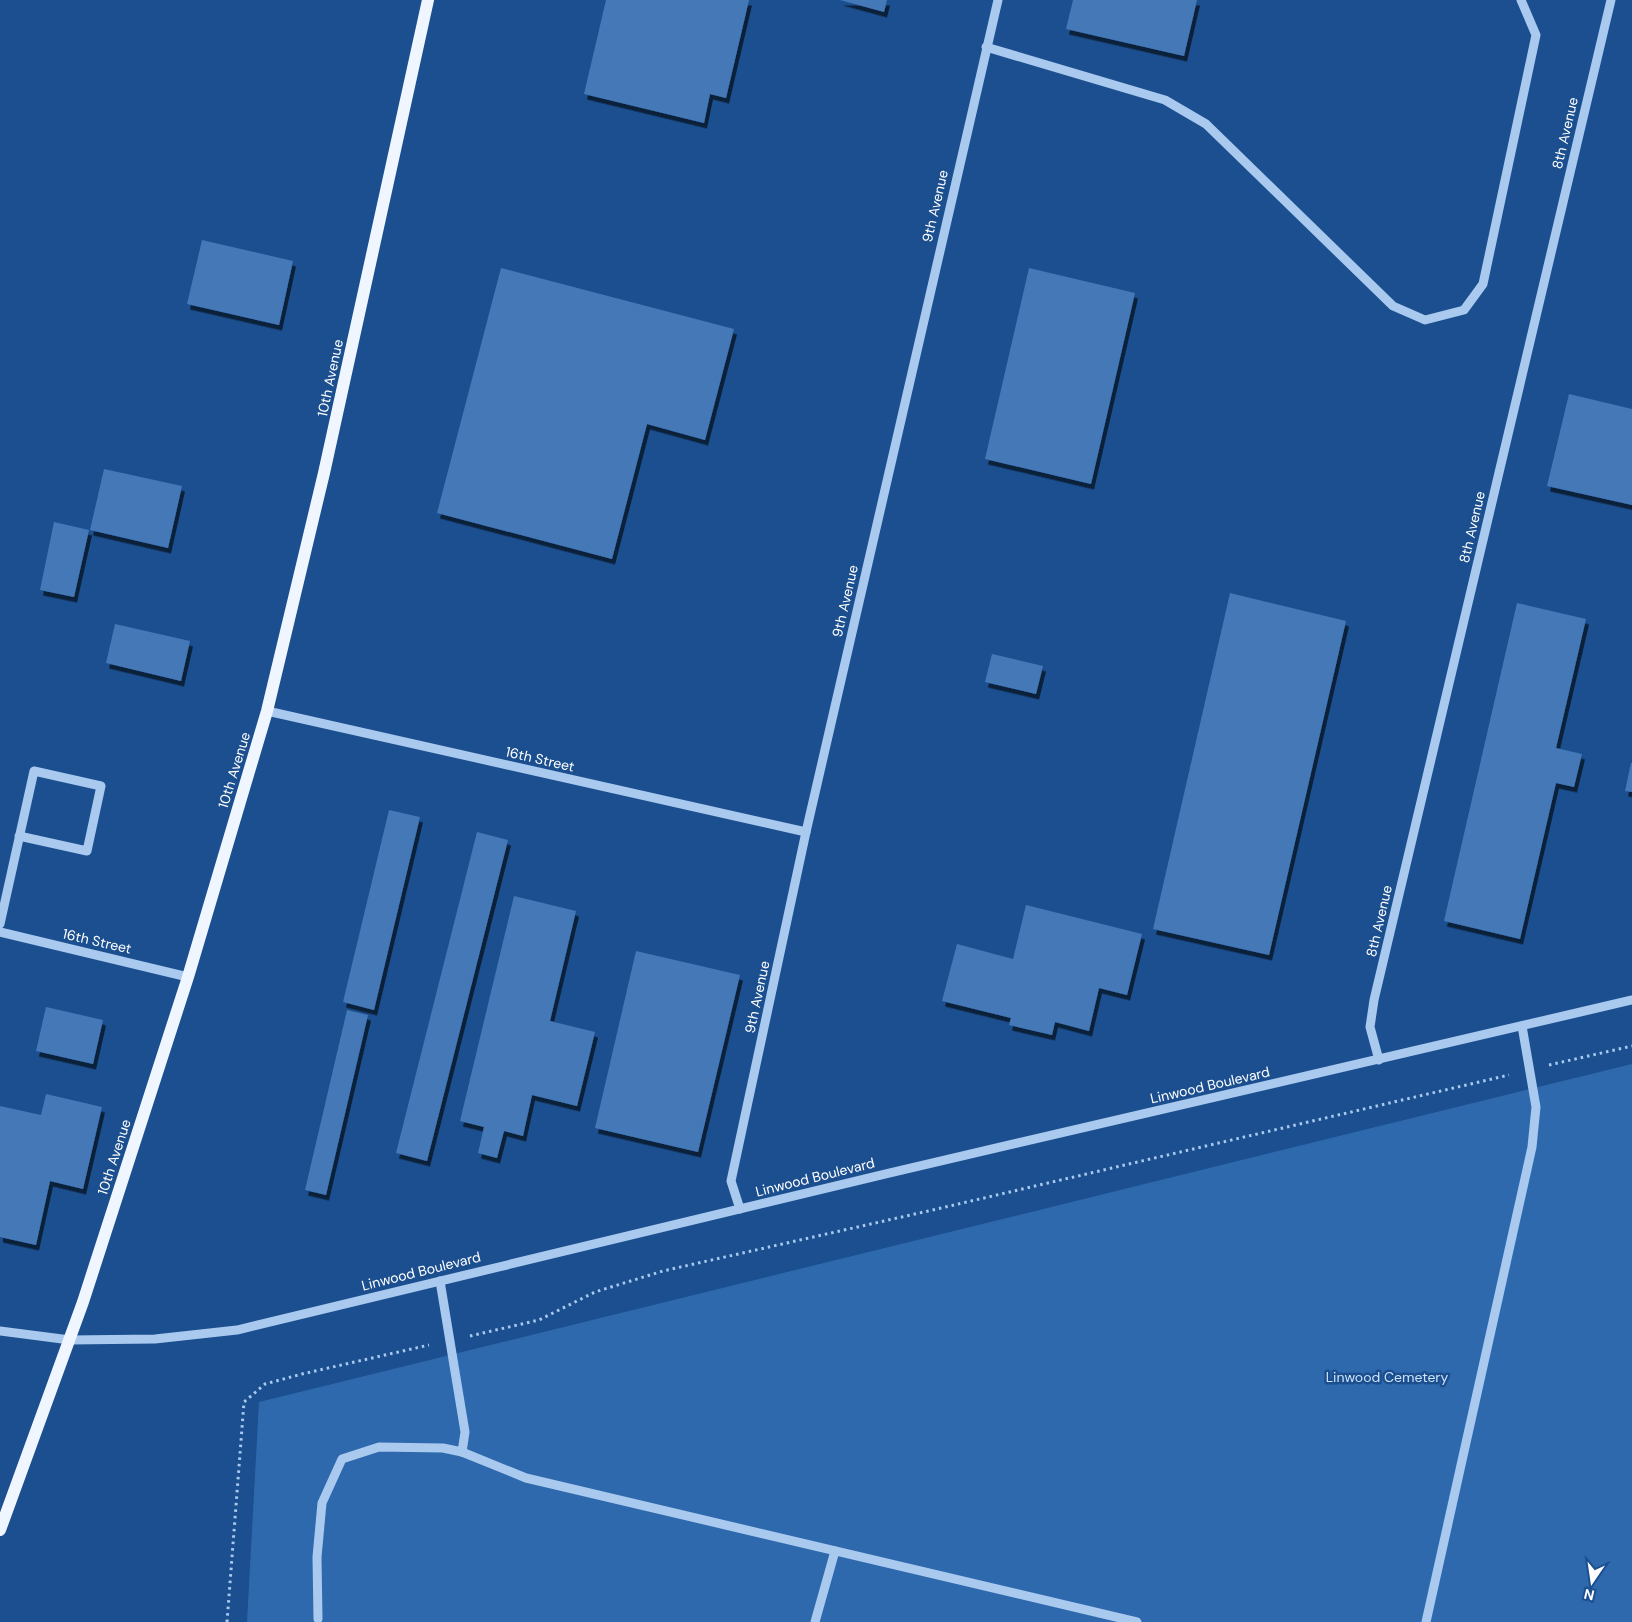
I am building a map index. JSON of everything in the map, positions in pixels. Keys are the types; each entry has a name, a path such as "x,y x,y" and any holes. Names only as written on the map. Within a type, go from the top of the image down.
{"main road":[{"name":"10th Avenue","path":"0,1530 70,1340 188,977 267,711 324,474 428,0"}],"street":[{"name":"9th Avenue","path":"740,1209 731,1181 806,832 998,0"},
{"path":"986,47 1166,100 1206,124 1393,306 1425,320 1464,310 1483,284 1536,35 1521,0"},
{"name":"8th Avenue","path":"1378,1060 1370,1027 1374,1000 1611,0"},
{"name":"16th Street","path":"267,711 806,832"},
{"path":"0,924 19,836 34,771 101,786 87,851 19,836"},
{"name":"16th Street","path":"0,932 188,977"},
{"name":"Linwood Boulevard","path":"0,1331 70,1340 155,1339 237,1330 740,1209 1632,1000"},
{"path":"1426,1622 1532,1147 1536,1107 1522,1026"},
{"path":"440,1281 465,1432 462,1452"},
{"path":"318,1619 317,1557 322,1503 342,1460 380,1447 443,1448 462,1452 526,1478 1137,1622"},
{"path":"815,1622 835,1551"}],"path":[{"path":"462,1337 539,1320 595,1292 663,1271 937,1209 1632,1046"},
{"path":"227,1622 244,1402 265,1384 434,1344"}],"green space":[{"name":"Linwood Cemetery","path":"1632,1064 1632,1622 247,1622 259,1402"}],"building":[{"path":"606,0 749,0 726,98 710,94 704,123 584,94"},
{"path":"840,0 887,0 884,12"},
{"path":"1073,0 1197,0 1184,56 1066,29"},
{"path":"202,240 293,261 279,325 187,304"},
{"path":"501,268 734,329 705,440 647,424 612,559 437,513"},
{"path":"1029,268 1135,293 1091,484 985,459"},
{"path":"1569,394 1632,409 1632,505 1547,486"},
{"path":"104,469 182,486 168,548 90,530"},
{"path":"54,522 89,530 74,597 40,590"},
{"path":"1230,593 1346,621 1269,955 1153,929"},
{"path":"1517,603 1586,619 1556,748 1582,754 1574,787 1556,783 1520,939 1444,921"},
{"path":"115,624 190,641 181,681 106,663"},
{"path":"992,654 1043,666 1036,694 985,682"},
{"path":"1632,763 1632,792 1625,791"},
{"path":"389,810 420,817 374,1010 343,1002"},
{"path":"477,832 508,840 427,1161 396,1153"},
{"path":"514,896 576,911 550,1021 595,1032 577,1106 532,1095 523,1136 504,1131 497,1158 478,1153 484,1127 460,1121"},
{"path":"1026,905 1142,934 1127,995 1099,988 1089,1031 1055,1022 1052,1035 1009,1025 1011,1018 942,1001 957,944 1013,959"},
{"path":"636,951 740,975 698,1152 595,1128"},
{"path":"46,1007 103,1020 93,1064 36,1051"},
{"path":"347,1010 368,1015 326,1195 305,1190"},
{"path":"46,1094 102,1107 83,1189 50,1181 36,1245 0,1237 0,1106 41,1115"}]}
